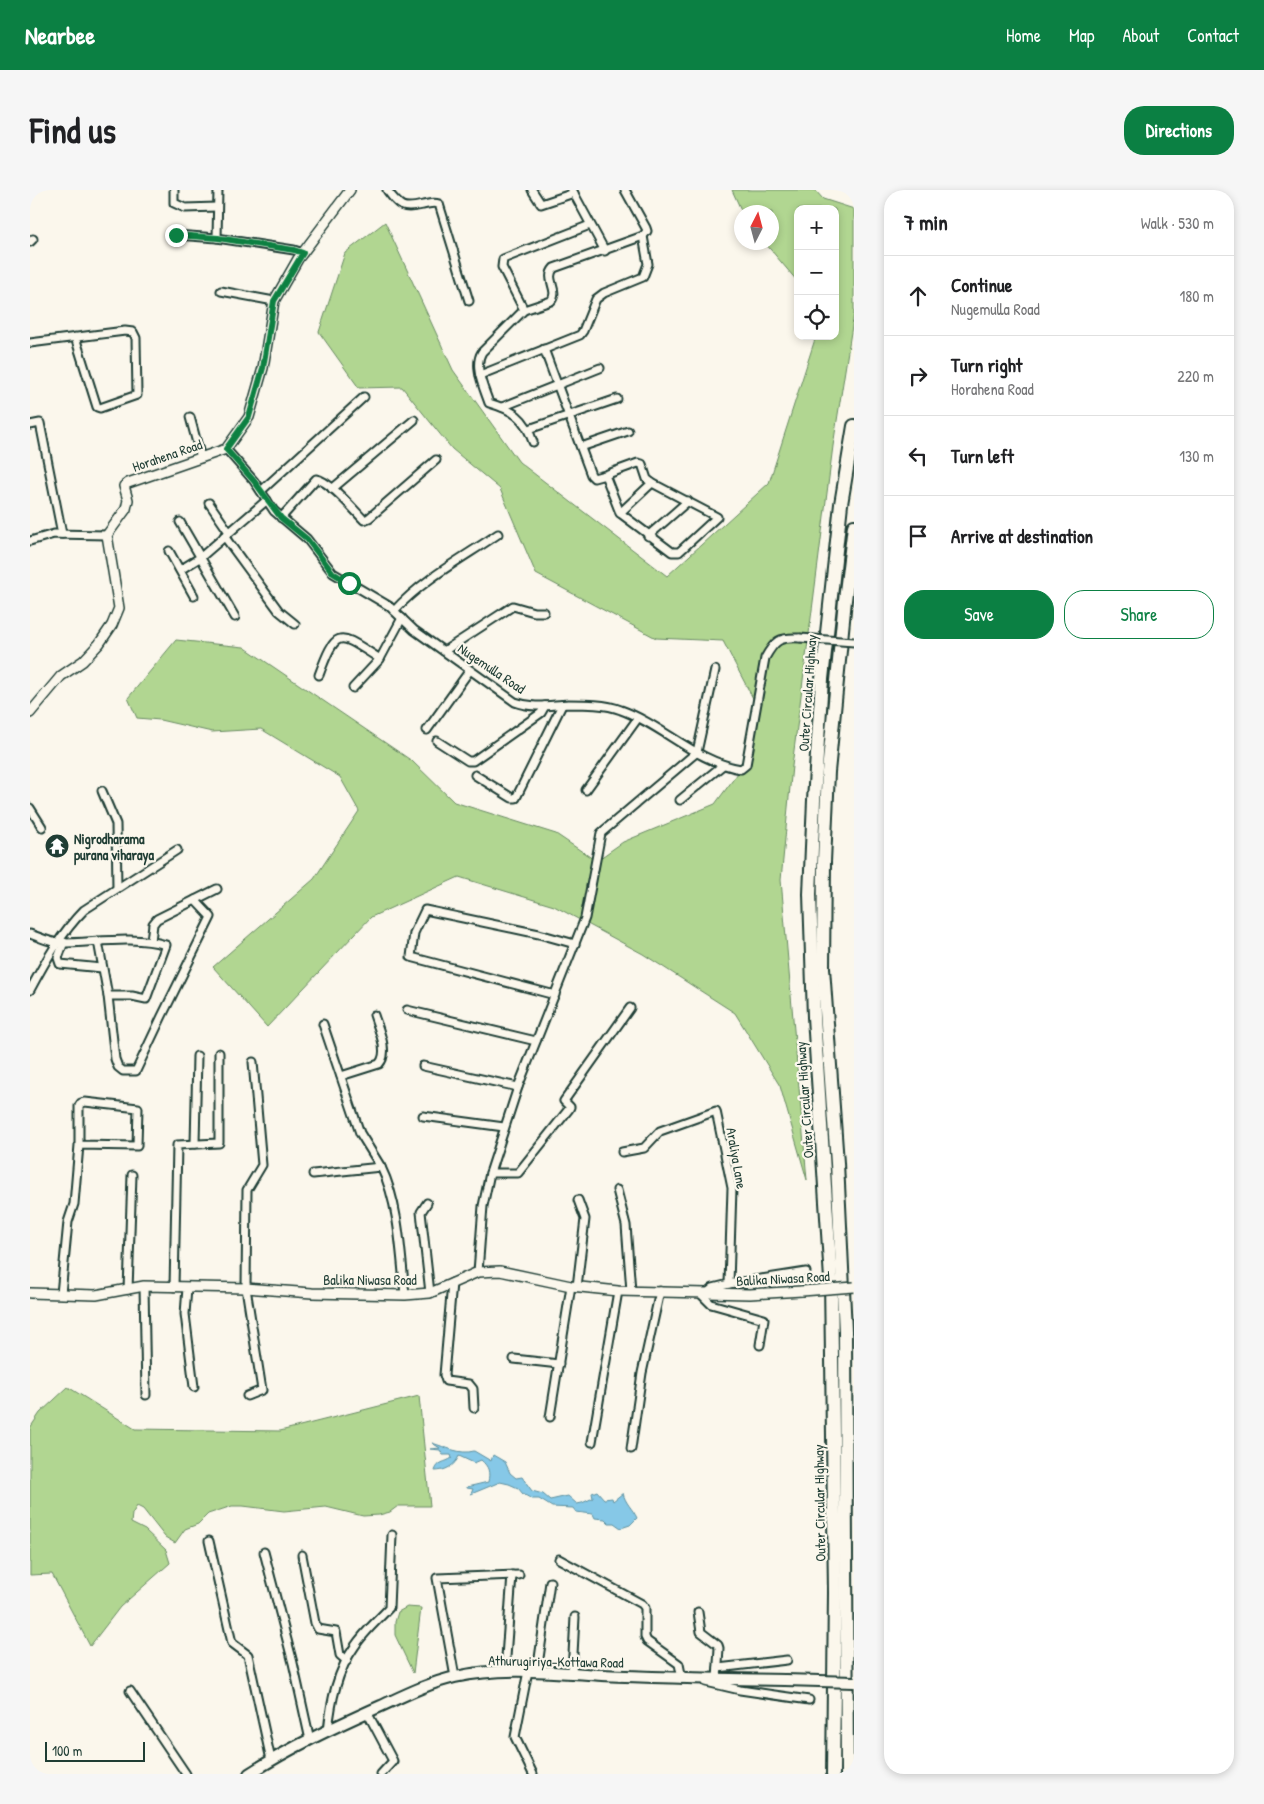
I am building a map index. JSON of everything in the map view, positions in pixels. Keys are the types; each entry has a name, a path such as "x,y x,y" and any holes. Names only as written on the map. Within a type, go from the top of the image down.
{"highway":[{"name":"Outer Circular Highway","path":"833,1774 835,1592 831,1279 814,1017 810,894 823,670 841,504 854,426"},
{"name":"Outer Circular Highway","path":"847,1774 844,1321 837,1163 823,968 828,772 854,526"}],"main road":[{"name":"Athurugiriya-Kottawa Road","path":"250,1774 271,1760 328,1730 424,1686 455,1677 505,1671 696,1679 854,1682"}],"street":[{"path":"174,190 174,203 185,208 217,207"},
{"path":"218,190 218,238"},
{"path":"226,449 249,417 263,368 274,301 303,253 350,190"},
{"path":"387,190 401,206 407,208 432,203 439,204 469,301"},
{"path":"532,190 541,204 573,192 604,251"},
{"path":"533,442 529,429 521,418 512,411 490,403 480,375 478,358 524,310 551,301 554,298 555,293 550,276 554,268 642,236 647,231 625,190"},
{"path":"524,310 502,267 503,259 590,226"},
{"path":"176,235 218,238 303,253"},
{"path":"480,375 580,335 596,299 604,293 643,277 648,264 642,236"},
{"path":"221,291 274,301"},
{"path":"30,342 75,336 125,331 133,332 136,338 137,395 100,408 97,407 75,336"},
{"path":"544,349 591,475 594,478 638,463 642,464 647,479 652,483 717,517 679,552 672,552 648,536 620,513 605,475"},
{"path":"502,407 600,368"},
{"path":"261,491 364,397"},
{"path":"529,429 617,398"},
{"path":"190,417 201,458"},
{"path":"332,489 414,420"},
{"path":"30,425 40,423 62,534"},
{"path":"581,447 628,431"},
{"name":"Horahena Road","path":"107,535 126,508 128,500 124,486 128,483 226,449"},
{"name":"Nugemulla Road","path":"226,449 281,518 307,539 333,573 388,606 414,630 515,702 528,706 601,706 621,710 684,746 730,768 741,770 746,765 765,658 773,644 784,637 854,642"},
{"path":"281,518 316,479 332,489 364,520 369,518 436,460"},
{"path":"620,513 652,483"},
{"path":"180,570 201,557 267,500"},
{"path":"648,536 688,501"},
{"path":"209,503 226,534 279,611 295,624"},
{"path":"180,522 235,617"},
{"path":"30,541 54,534 107,535 119,608 112,625 94,650 61,676 30,713"},
{"path":"394,612 406,598 426,582 498,534"},
{"path":"170,551 194,596"},
{"path":"444,651 513,606 534,612 544,612"},
{"path":"353,688 380,659 402,618"},
{"path":"319,675 328,649 341,638 348,638 380,659"},
{"path":"427,730 470,670"},
{"path":"478,1272 483,1206 490,1172 518,1087 585,918 602,833 697,752 715,670"},
{"path":"474,774 512,798 516,798 562,705"},
{"path":"437,741 468,761 474,761 541,713 545,706"},
{"path":"586,790 638,718"},
{"path":"680,800 723,764"},
{"path":"102,791 116,824 116,888"},
{"path":"30,808 42,827"},
{"path":"30,990 43,966 61,942 73,921 84,910 177,850"},
{"path":"151,941 153,924 157,920 217,890"},
{"path":"98,940 108,996 115,1059 118,1067 123,1071 136,1071 211,917 196,900"},
{"path":"555,995 411,957 414,933 425,910 540,934 575,944"},
{"path":"30,934 61,942 98,940 151,941 166,945 146,1000 132,996 108,996"},
{"path":"61,942 58,958 60,964 102,968"},
{"path":"490,1172 518,1173 570,1109 564,1101 630,1008"},
{"path":"407,1010 536,1041"},
{"path":"341,1076 382,1061 384,1050 374,1015"},
{"path":"323,1024 360,1133 386,1178 398,1225 405,1295"},
{"path":"174,1287 177,1145 219,1143 219,1053"},
{"path":"195,1144 197,1056"},
{"path":"247,1396 262,1390 246,1288 247,1190 262,1164 253,1062"},
{"path":"423,1066 518,1087"},
{"path":"62,1294 68,1222 74,1204 79,1145 79,1106 85,1102 138,1108 137,1146 79,1145"},
{"name":"Araliya Lane","path":"622,1152 644,1148 660,1131 716,1111 732,1188 729,1284"},
{"path":"423,1116 504,1127"},
{"path":"313,1174 381,1167"},
{"path":"128,1290 132,1175"},
{"path":"616,1190 626,1225 631,1291"},
{"path":"550,1417 585,1219 578,1200"},
{"path":"427,1202 421,1212 430,1293"},
{"name":"Balika Niwasa Road","path":"30,1294 96,1295 144,1286 246,1288 312,1293 405,1295 430,1293 478,1272 500,1271 574,1286 618,1291 750,1294 854,1287"},
{"path":"760,1345 764,1319 711,1304 703,1294 713,1288 729,1284 806,1272"},
{"path":"452,1283 444,1376 446,1381 469,1384 473,1389 474,1408"},
{"path":"144,1286 146,1395"},
{"path":"186,1288 185,1314 194,1387"},
{"path":"592,1442 618,1291"},
{"path":"631,1449 642,1373 660,1291"},
{"path":"514,1359 559,1364"},
{"path":"328,1730 331,1705 339,1675 355,1645 389,1608 392,1535"},
{"path":"209,1541 232,1643 248,1655 271,1760"},
{"path":"264,1552 293,1663 310,1740"},
{"path":"302,1555 315,1623 318,1629 336,1632 340,1655 347,1660"},
{"path":"559,1559 642,1604 646,1608 645,1637 647,1641 678,1662 682,1678"},
{"path":"455,1677 437,1578 516,1575 505,1671"},
{"path":"533,1774 516,1737 533,1672 550,1582"},
{"path":"698,1612 701,1632 718,1645 720,1651 717,1679"},
{"path":"572,1673 575,1617"},
{"path":"718,1668 787,1660"},
{"path":"696,1679 734,1688 809,1700"},
{"path":"130,1691 186,1774"},
{"path":"367,1712 393,1761 382,1774"},
{"path":"526,1774 528,1766"}],"green space":[{"path":"732,190 815,190 823,199 854,209 854,313 833,446 792,766 781,880 807,1180 780,1086 735,1013 643,954 554,906 459,877 371,917 267,1027 213,967 314,879 359,811 340,777 261,729 212,732 160,720 137,718 128,698 176,640 244,647 412,761 454,802 556,834 596,861 623,842 715,804 741,769 758,708 723,641 656,638 536,574 500,489 452,449 402,387 359,388 319,332 345,253 385,222 453,370 519,462 667,576 769,483 815,340 839,340 839,205 794,205 794,277 771,250 779,250 779,205 739,205"},
{"path":"68,1387 135,1429 280,1431 419,1396 430,1506 398,1506 390,1512 363,1516 326,1507 284,1511 232,1506 208,1514 198,1524 185,1529 175,1543 165,1537 143,1509 137,1506 132,1514 131,1523 145,1530 166,1550 170,1563 120,1607 90,1646 52,1574 30,1575 30,1428 40,1413"},
{"path":"407,1607 421,1608 413,1673 395,1635 395,1622 398,1612"}],"water":[{"path":"432,1443 458,1451 474,1451 491,1461 493,1455 505,1462 510,1473 516,1478 522,1477 532,1491 543,1494 550,1500 568,1496 577,1504 593,1498 592,1493 597,1491 604,1499 612,1498 613,1501 623,1493 625,1500 637,1518 630,1525 621,1528 614,1523 609,1523 605,1519 595,1518 593,1514 576,1512 573,1508 552,1507 539,1499 532,1499 523,1494 518,1488 500,1482 471,1494 473,1489 467,1487 488,1482 489,1472 486,1465 481,1460 474,1463 459,1456 455,1463 449,1467 435,1471 440,1464 452,1458 451,1455 443,1455 440,1450 430,1449 440,1448"}],"place":[{"name":"Nigrodharama purana viharaya","path":"57,846"}],"route":[{"path":"176,235 218,238 303,253 274,301 263,368 249,417 226,449 254,481 281,518 307,539 333,573 349,583"}]}
